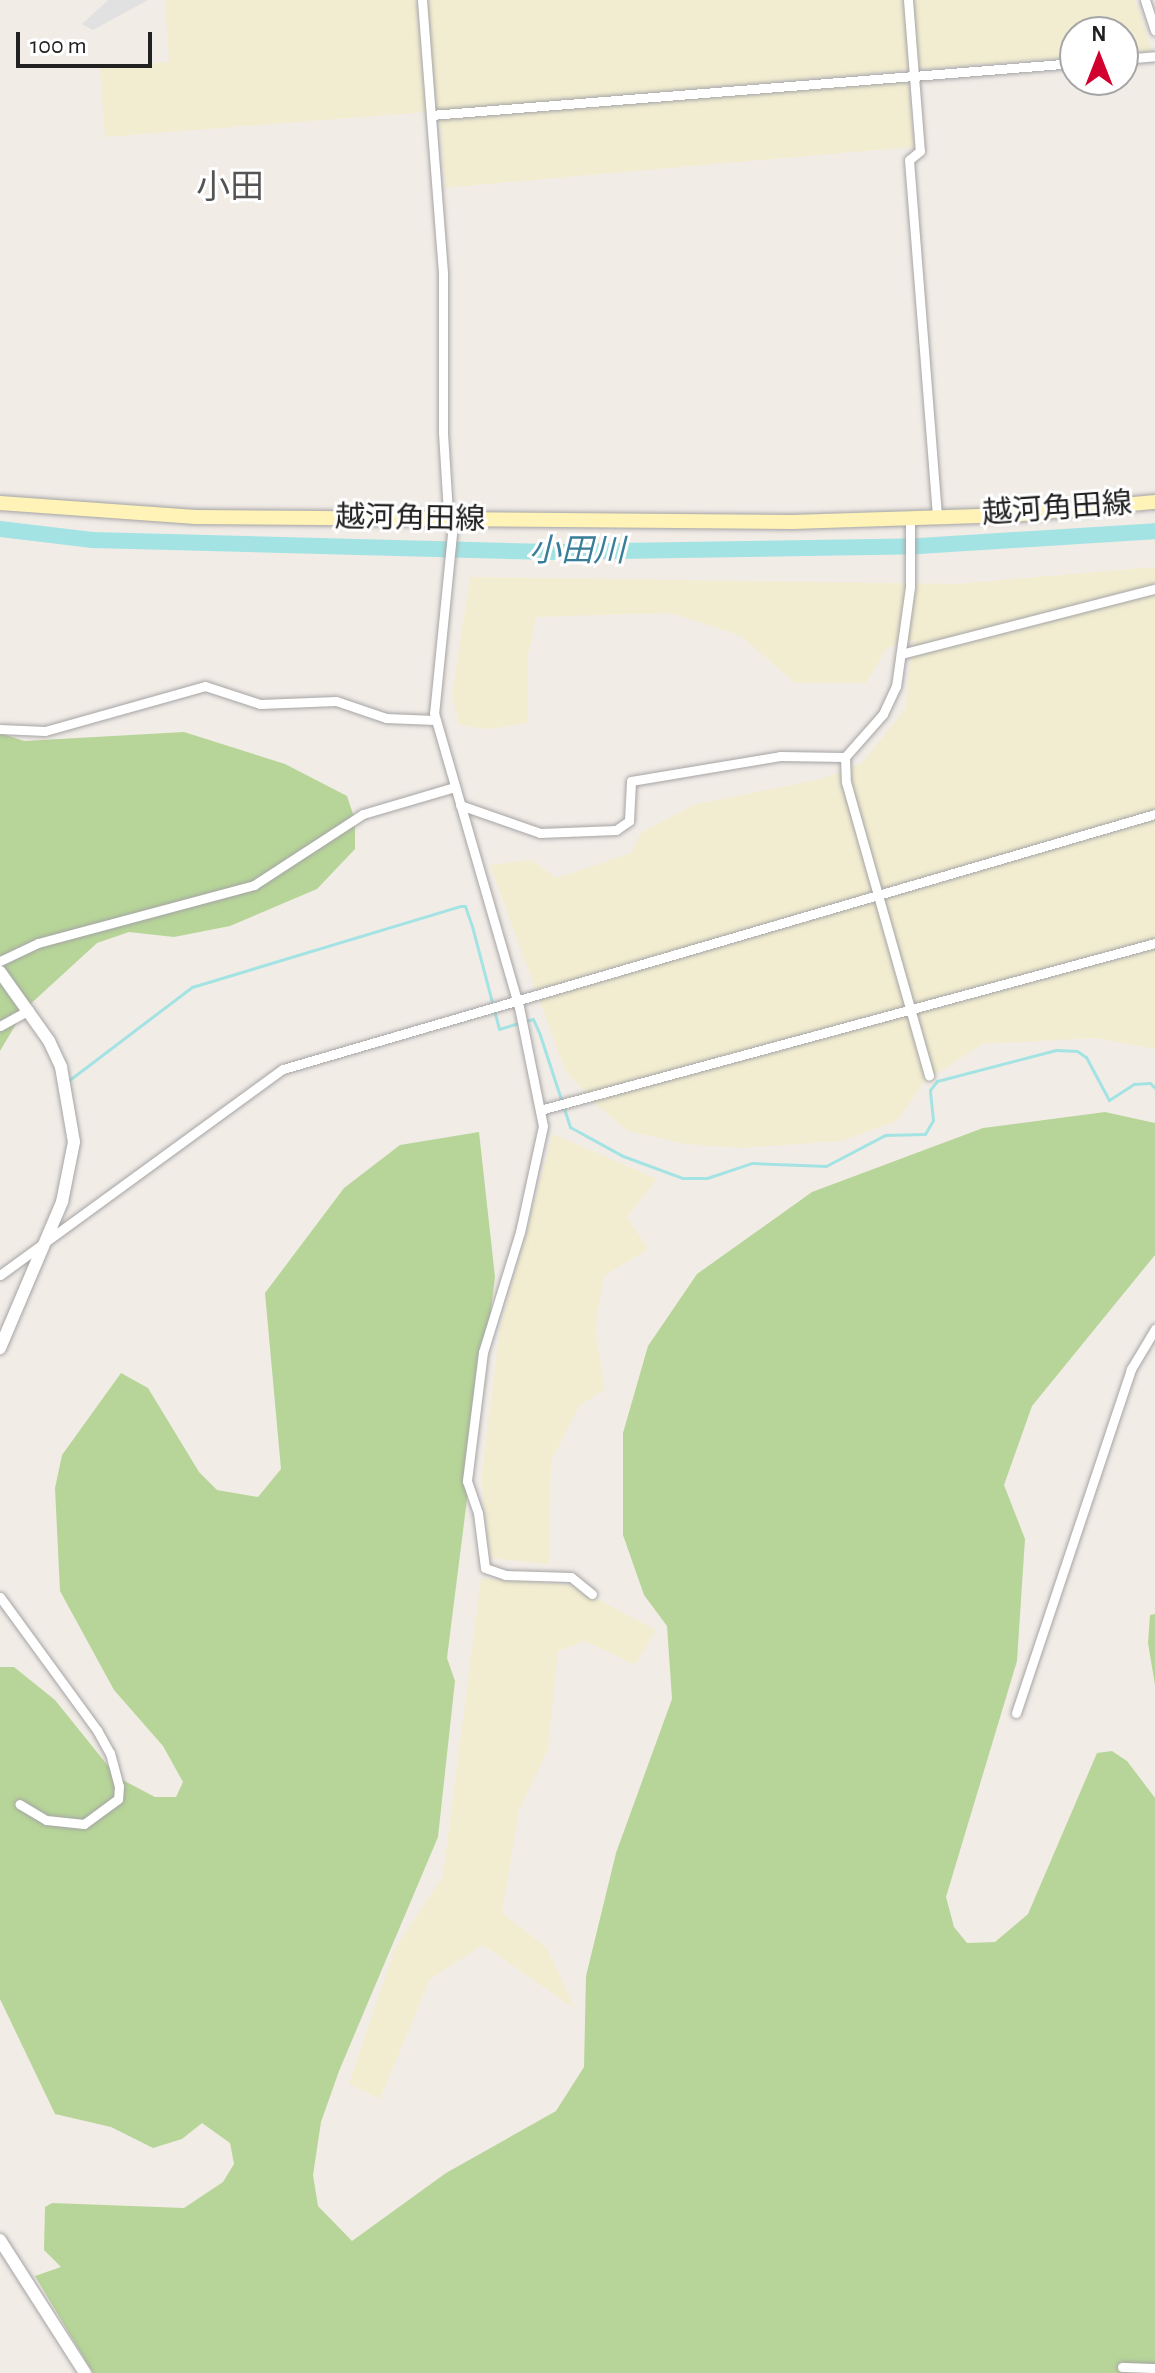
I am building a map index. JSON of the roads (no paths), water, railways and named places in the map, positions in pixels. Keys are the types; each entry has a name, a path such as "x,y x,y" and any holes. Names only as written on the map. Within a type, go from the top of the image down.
{"main road":[{"name":"越河角田線","path":"0,503 181,516 451,520 910,518 1155,502"}],"street":[{"path":"422,0 443,272 443,433 451,520 435,720 515,1000 540,1110 543,1137 483,1352 467,1481 478,1513 485,1568 505,1575 571,1577 592,1594"},
{"path":"908,0 920,151 909,160 937,517"},
{"path":"1145,0 1155,30"},
{"path":"431,115 916,73 1059,64"},
{"path":"910,518 896,686 883,714 845,757 846,782 929,1075"},
{"path":"901,654 1155,589"},
{"path":"0,729 45,731 205,686 260,704 336,701 386,718 435,720"},
{"path":"460,805 540,833 616,830 629,821 631,781 780,756 845,757"},
{"path":"0,961 38,943 254,885 363,814 455,787"},
{"path":"0,1275 44,1245 153,1160 283,1069 878,892 887,894 1155,814"},
{"path":"540,1110 1155,943"},
{"path":"0,972 29,1010 61,1067 74,1142 62,1202 0,1348"},
{"path":"0,1026 29,1010"},
{"path":"1016,1713 1131,1369 1155,1329"},
{"path":"0,1597 97,1730 110,1753 119,1786 118,1799 84,1824 64,1826 19,1804"},
{"path":"0,2240 85,2373"},
{"path":"1122,2367 1155,2368"}],"waterway":[{"name":"小田川","path":"0,529 92,540 551,552 919,546 1155,531"},
{"path":"68,1081 192,987 460,906 465,906 472,926 499,1029 519,1023"},
{"path":"526,1021 533,1019 540,1035 570,1127 623,1156 682,1178 707,1178 752,1163 826,1166 885,1135 925,1134 933,1120 930,1090 937,1081 1056,1050 1077,1051 1086,1057 1109,1100 1134,1084 1150,1083 1155,1088"}],"district":[{"name":"小田","path":"230,189"}]}
